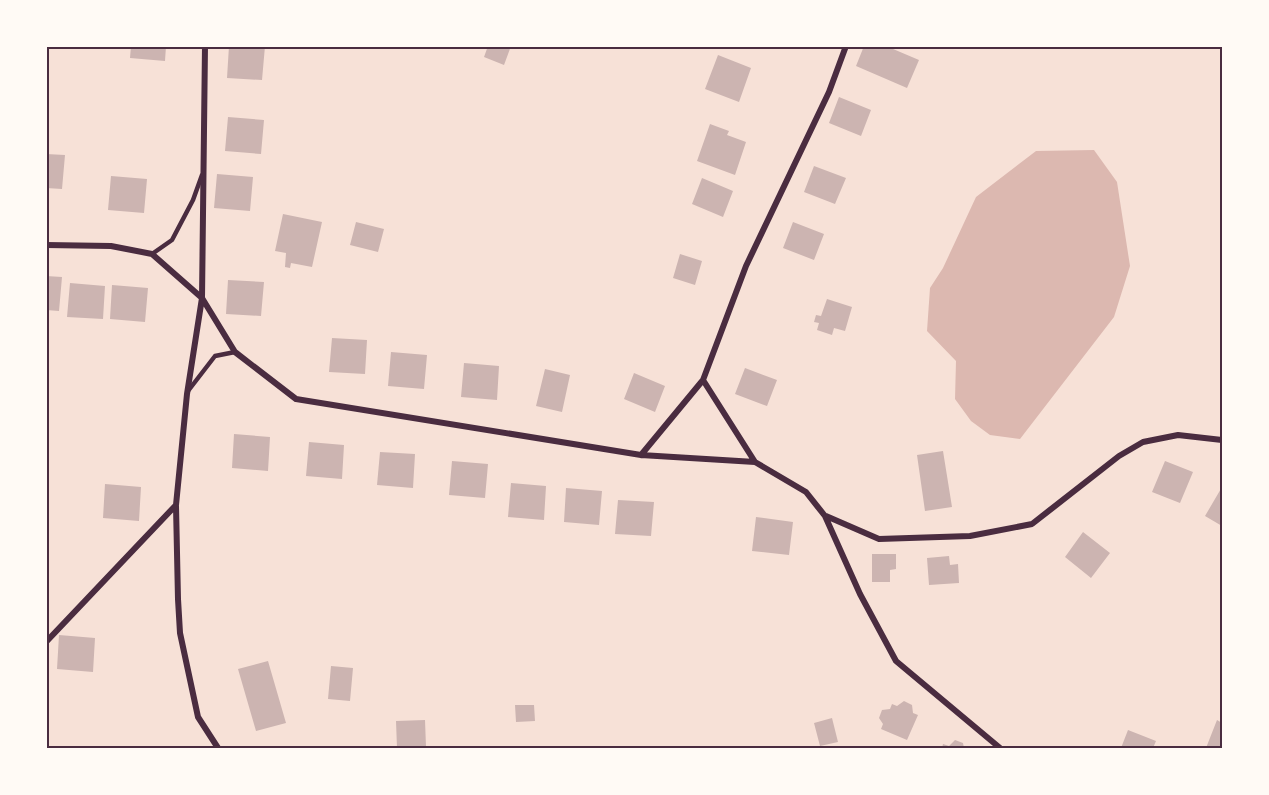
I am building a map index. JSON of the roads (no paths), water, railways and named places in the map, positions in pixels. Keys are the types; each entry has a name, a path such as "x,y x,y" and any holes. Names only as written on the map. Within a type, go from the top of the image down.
{"street":[{"path":"205,46 202,298 187,394 176,506 180,633 198,717 219,748"},
{"path":"641,455 703,380 746,266 829,92 846,46"},
{"path":"46,245 111,246 152,254 202,298 235,352 296,399 641,455 755,462 806,492 825,516 860,594 896,661 1000,748"},
{"path":"703,380 755,462"},
{"path":"825,516 879,539 970,536 1032,524 1111,462 1143,442 1178,435 1222,440"},
{"path":"46,642 176,506"}],"lane":[{"path":"152,254 172,240 193,200 203,172"},
{"path":"187,394 215,356 235,352"}]}
